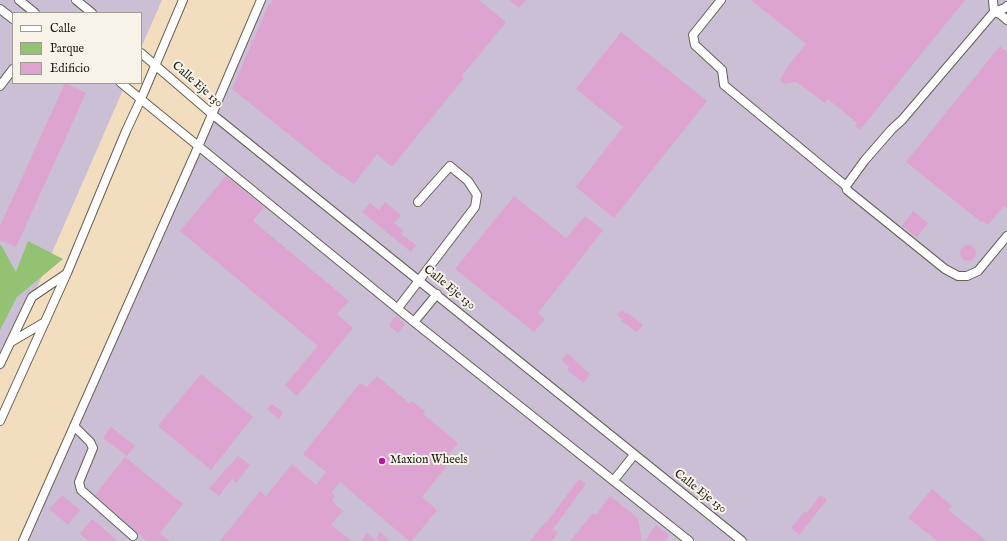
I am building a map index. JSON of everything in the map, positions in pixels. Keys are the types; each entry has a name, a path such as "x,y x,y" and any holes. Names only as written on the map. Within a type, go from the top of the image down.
{"street":[{"path":"19,0 34,12"},
{"path":"76,0 91,12"},
{"path":"0,421 67,273 126,131 183,0"},
{"path":"23,541 198,147 261,0"},
{"path":"721,0 693,35 695,45 722,70 724,85 846,186 847,190 945,268 958,276 967,276 978,271 1007,236"},
{"path":"993,0 994,12"},
{"path":"846,186 865,160 892,129 902,120 994,12 1007,6"},
{"path":"0,9 12,18"},
{"path":"994,12 1000,14 1007,20"},
{"name":"Calle Eje 130","path":"142,54 212,114 420,280 742,541"},
{"path":"0,86 12,70"},
{"path":"122,84 414,322 689,541"},
{"path":"398,308 475,208 477,195 468,181 450,166 418,202"},
{"path":"0,364 32,297 67,273"},
{"path":"414,322 437,294"},
{"path":"11,342 45,322"},
{"path":"74,426 90,442 93,448 79,482 81,490 132,536"},
{"path":"614,480 634,455"}],"shaded area":[{"path":"0,0 162,0 142,46 142,12 12,12 12,84 126,84 0,372"},
{"path":"257,0 1007,0 1007,541 24,541"}],"green space":[{"path":"28,241 63,259 17,297 0,330 0,245 16,272"}],"building":[{"path":"273,0 479,0 506,22 462,76 464,78 392,167 377,154 354,184 343,176 342,177 232,89 269,4 271,4"},
{"path":"509,0 526,0 519,8"},
{"path":"751,0 965,0 860,130 855,126 857,123 828,99 825,103 796,82 785,84 780,80 788,66 806,44"},
{"path":"621,32 707,101 614,218 576,187 623,127 576,89"},
{"path":"1000,46 1007,52 1007,208 1004,206 988,225 982,221 981,222 906,162"},
{"path":"65,84 86,93 16,247 0,240 0,226"},
{"path":"226,176 264,207 253,221 349,301 337,314 353,328 297,396 285,385 318,346 180,231"},
{"path":"514,196 566,238 585,216 603,230 538,313 545,319 534,332 455,269"},
{"path":"385,202 401,215 394,223 403,230 401,234 416,245 411,252 362,212 370,203 379,210"},
{"path":"913,211 928,223 917,237 902,226"},
{"path":"968,245 974,247 976,253 974,259 968,261 962,259 960,253 962,247"},
{"path":"622,310 643,325 637,332 621,321 622,319 617,315"},
{"path":"396,316 405,324 398,333 389,326"},
{"path":"567,353 590,374 583,383 567,370 569,367 562,360"},
{"path":"201,374 253,417 211,470 158,426"},
{"name":"Maxion Wheels","path":"377,376 410,404 412,401 425,411 423,414 458,443 449,454 453,458 422,497 437,510 412,541 409,541 340,482 331,493 335,496 332,501 343,511 331,525 352,541 220,541 260,491 266,496 292,464 316,485 326,472 303,454 360,383 367,387"},
{"path":"272,404 283,412 279,419 267,409"},
{"path":"111,427 135,446 127,456 103,438"},
{"path":"238,456 250,465 236,483 232,479 219,496 209,488"},
{"path":"125,457 183,504 160,533 170,541 147,541 95,495"},
{"path":"579,479 586,484 553,529 558,533 552,541 530,541 545,522 546,523"},
{"path":"932,489 952,506 948,510 987,541 937,541 908,518"},
{"path":"62,495 80,510 68,525 49,509"},
{"path":"820,495 827,500 799,535 791,528 805,511 807,513"},
{"path":"610,496 638,518 642,541 570,541 593,513 596,515"},
{"path":"92,519 118,541 89,541 80,534"},
{"path":"656,525 669,535 665,541 645,541"},
{"path":"380,532 390,541 379,541 376,538"},
{"path":"367,533 376,541 361,541"}],"place":[{"name":"Maxion Wheels","path":"382,461"}]}
